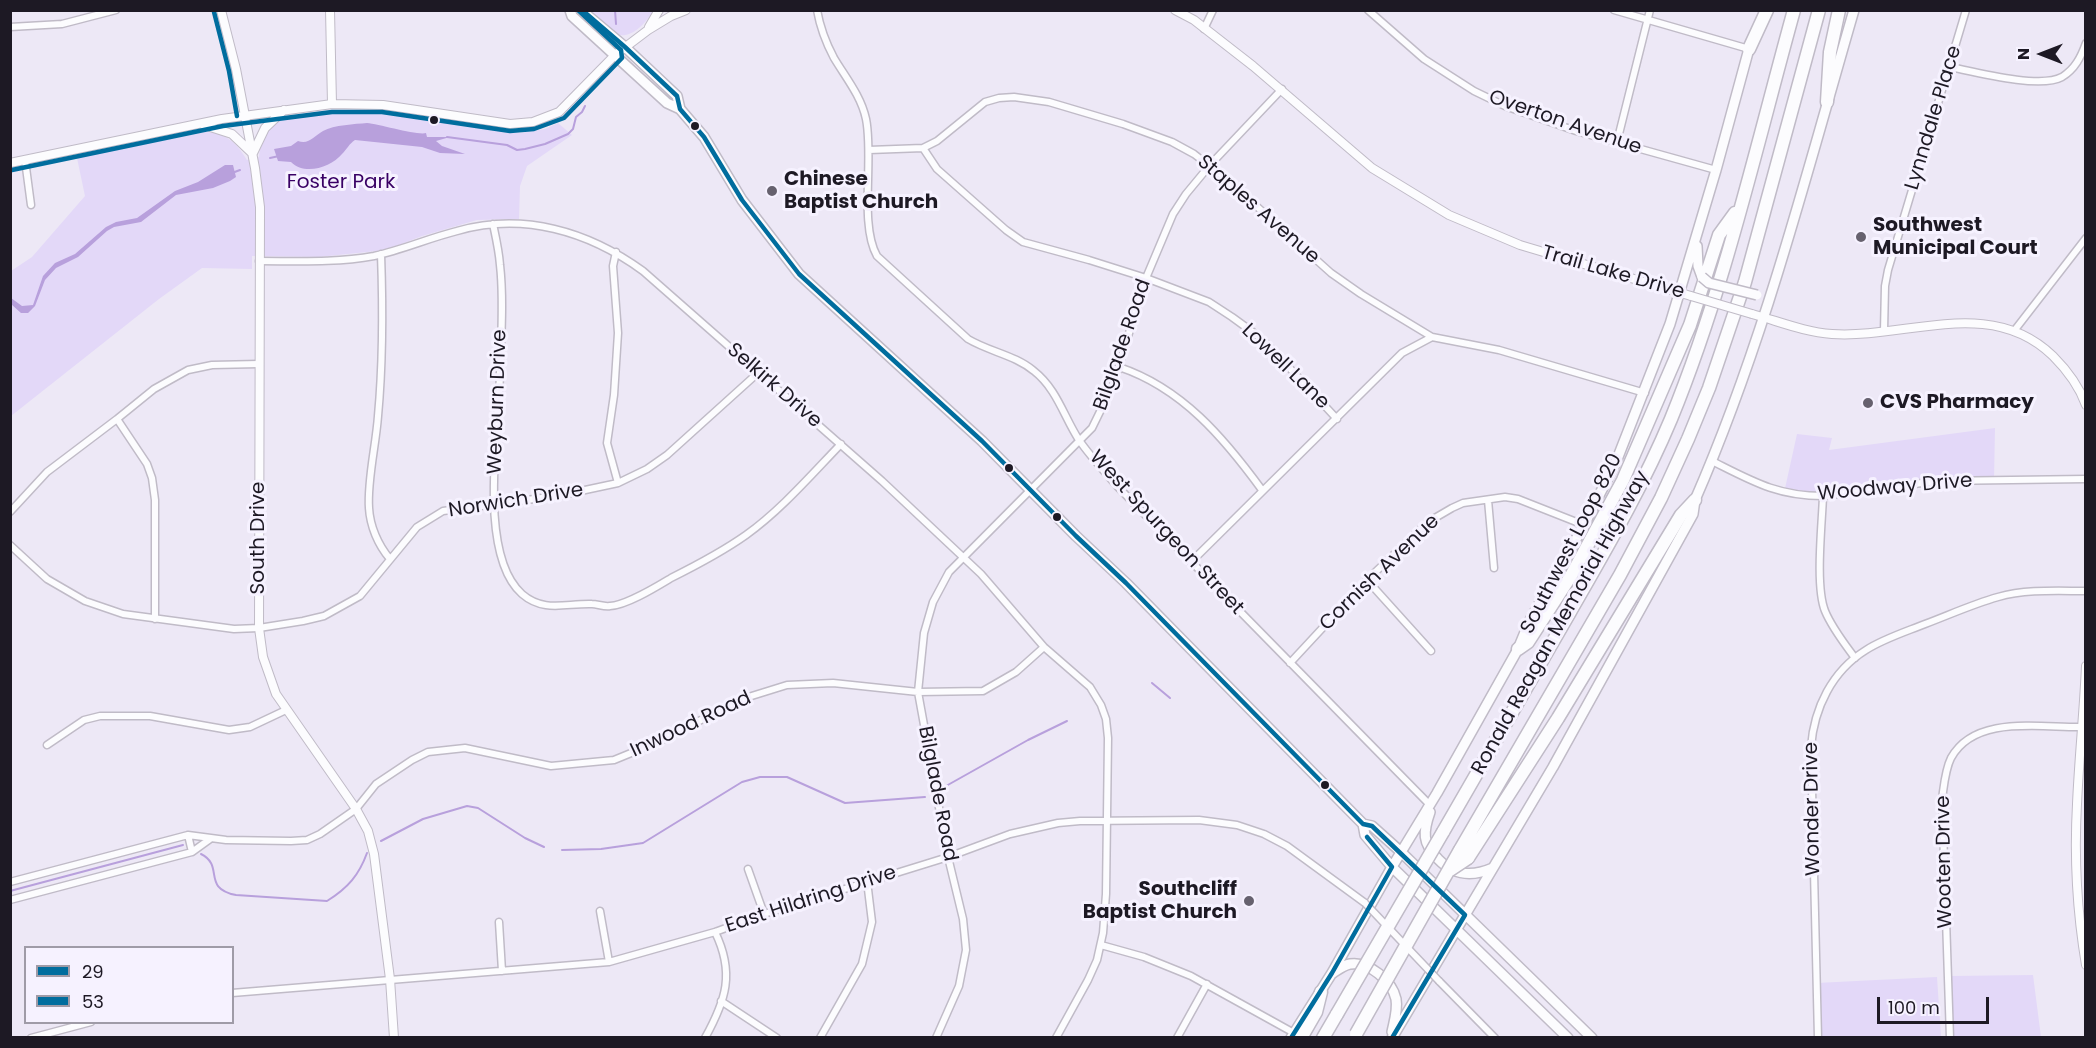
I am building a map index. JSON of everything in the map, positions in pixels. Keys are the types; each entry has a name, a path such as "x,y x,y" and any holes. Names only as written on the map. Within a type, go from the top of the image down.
{"highway":[{"path":"1749,50 1767,10"},
{"name":"Ronald Reagan Memorial Highway","path":"1323,1038 1591,578 1654,458 1702,336 1794,10"},
{"name":"Ronald Reagan Memorial Highway","path":"1464,854 1620,575 1661,498 1688,439 1709,388 1744,282 1819,10"},
{"path":"1827,102 1830,52 1839,10"},
{"path":"1518,649 1528,642 1572,574 1604,518 1623,480 1690,325 1719,235 1741,204"},
{"path":"1355,1036 1449,870 1464,854 1558,718 1681,515 1695,500"},
{"path":"1295,1036 1316,1012 1321,992"}],"main road":[{"path":"570,10 572,16 668,103 680,109 704,137 742,200 799,274 982,441 1126,582 1363,824 1372,826 1401,852 1592,1038"},
{"path":"581,10 625,47 677,96 680,109"},
{"name":"Southwest Loop 820","path":"1321,992 1518,649 1530,620 1584,525 1616,462 1645,393 1681,292 1760,10"},
{"path":"1391,1038 1553,767 1693,514 1695,500 1712,461 1775,285 1854,10"},
{"path":"1696,238 1698,266 1702,277 1709,283 1757,295 1767,292 1775,285"},
{"path":"1437,793 1425,827 1425,841 1428,849 1445,866 1461,874 1479,873 1493,868"},
{"path":"1363,824 1365,836 1392,867 1568,1038"},
{"path":"1332,973 1345,965 1357,964 1368,967 1388,982 1394,992 1397,1006 1391,1038"}],"street":[{"path":"10,27 62,24 116,10"},
{"name":"South Drive","path":"221,10 236,69 253,155 260,207 259,628 263,657 276,694 356,809 368,831 374,854 390,979 394,1038"},
{"path":"330,10 332,104"},
{"path":"648,30 659,10"},
{"path":"10,163 200,124 332,104 383,105 510,124 533,122 559,112 615,55 671,13 686,10"},
{"name":"West Spurgeon Street","path":"817,10 828,45 863,108 869,150 870,237 877,256 968,339 982,347 1017,359 1037,373 1053,392 1080,441 1131,501 1430,805"},
{"name":"Trail Lake Drive","path":"1175,10 1194,20 1282,89 1372,168 1474,228 1520,245 1809,330 1832,334 1972,322 1986,323 2014,331 2036,342 2054,357 2084,396 2085,405"},
{"path":"1204,29 1214,10"},
{"name":"Overton Avenue","path":"1368,10 1424,59 1474,91 1533,116 1716,170"},
{"path":"1614,10 1749,50"},
{"path":"1617,142 1650,10"},
{"name":"Lynndale Place","path":"1884,331 1888,270 1966,10"},
{"path":"1950,67 2028,81 2049,81 2063,76 2078,62 2085,43"},
{"name":"Bilglade Road","path":"936,1038 959,986 966,950 963,919 948,857 918,692 924,633 933,602 949,572 1092,428 1119,367 1146,278 1173,214 1210,165 1282,89"},
{"name":"Staples Avenue","path":"923,148 948,132 985,102 1014,97 1049,102 1123,124 1172,142 1210,165 1331,273 1431,337 1499,350 1645,393"},
{"path":"200,124 232,134 253,155 265,128 284,110"},
{"path":"869,150 923,148"},
{"name":"Lowell Lane","path":"923,148 937,169 1006,230 1023,242 1146,278 1209,302 1254,333 1291,368 1337,419"},
{"path":"25,160 31,205"},
{"name":"Selkirk Drive","path":"259,261 337,261 381,254 459,230 493,224 537,225 589,239 616,252 643,271 840,444 981,574 1044,647 1090,687 1106,719 1108,738 1106,894 1101,945 1088,980 1056,1038"},
{"name":"Weyburn Drive","path":"493,224 501,281 500,376 494,468 498,541 506,571 524,595 550,606 590,604 610,606 635,597 706,560 748,534 786,500 840,444"},
{"path":"2014,331 2085,238"},
{"path":"616,252 613,266 618,333 614,395 607,443 618,483"},
{"path":"381,254 382,355 369,510 376,536 390,558"},
{"path":"1191,562 1402,353 1431,337"},
{"path":"10,512 47,472 154,389 188,370 212,365 259,364"},
{"path":"1119,367 1141,374 1169,390 1196,412 1235,454 1262,490"},
{"name":"Norwich Drive","path":"10,545 47,579 85,601 123,614 234,629 259,628 303,621 324,616 360,596 417,526 430,518 453,509 557,496 618,483 647,469 667,455 759,372"},
{"path":"117,419 147,464 152,478 155,500 155,619"},
{"name":"Woodway Drive","path":"1712,461 1758,485 1776,491 1808,496 1937,481 2085,479"},
{"path":"1823,496 1821,578 1824,609 1835,630 1855,658"},
{"name":"Cornish Avenue","path":"1290,663 1368,580 1428,522 1463,503 1505,497 1518,499 1584,525"},
{"path":"1488,500 1494,568"},
{"path":"1368,580 1431,651"},
{"name":"Wonder Drive","path":"1818,1038 1812,726 1827,690 1855,658 1867,649 2000,596 2044,591 2085,591"},
{"name":"Inwood Road","path":"10,882 188,835 210,839 291,842 307,840 320,834 356,809 376,784 428,752 465,748 551,766 614,760 658,742 742,699 786,685 833,683 918,692 983,691 1016,672 1044,647"},
{"path":"2085,666 2076,856 2079,920 2085,965"},
{"path":"47,745 84,720 100,716 150,716 229,730 250,727 286,710"},
{"name":"Wooten Drive","path":"1950,1038 1942,799 1950,761 1964,742 1982,732 2014,725 2083,728"},
{"name":"East Hildring Drive","path":"234,993 609,962 715,932 764,914 948,857 1010,834 1058,823 1106,820 1207,821 1237,825 1287,846 1365,903 1495,1038"},
{"path":"188,835 192,852"},
{"path":"10,900 192,852 210,839"},
{"path":"748,869 764,914"},
{"path":"820,1038 862,964 872,922 867,881"},
{"path":"600,911 609,962"},
{"path":"499,922 502,971"},
{"path":"705,1038 721,1001 727,978 721,946 715,932"},
{"path":"1101,945 1166,965 1207,984 1295,1036"},
{"path":"1177,1038 1207,984"},
{"path":"721,1001 777,1038"},
{"path":"31,1038 87,1024"}],"green space":[{"path":"586,11 654,11 637,30 620,35 614,34"},
{"name":"Foster Park","path":"358,111 520,133 545,129 558,123 572,135 527,166 520,186 519,219 477,220 422,236 386,250 319,257 252,256 252,269 202,268 159,299 11,416 11,271 32,257 85,196 77,158 205,132 219,134 230,140 247,160 259,157 266,134 277,121 283,118"},
{"path":"1995,428 1994,480 1957,480 1823,496 1784,493 1797,434 1832,438 1829,450"},
{"path":"2033,975 2041,1037 1954,1037 1951,976"},
{"path":"1937,977 1941,1037 1820,1037 1816,983"}],"shaded area":[{"path":"367,123 426,133 427,137 450,137 436,141 442,146 465,154 440,153 422,147 355,140 337,159 318,168 303,168 291,162 278,161 274,149 291,146 298,141 308,141 333,127"},
{"path":"225,165 233,165 236,177 213,188 176,195 141,222 114,227 107,231 78,257 56,268 45,280 35,306 28,313 21,313 11,304 11,298 22,306 33,305 43,276 55,263 75,254 106,227 116,222 137,218 175,191 198,182"}],"waterway":[{"path":"615,10 616,24"},
{"path":"447,137 507,145 517,150 525,149 545,144 568,134 573,129 576,117 585,106"},
{"path":"270,158 279,156"},
{"path":"232,173 240,170"},
{"path":"1152,683 1170,698"},
{"path":"946,786 1067,721"},
{"path":"562,850 601,849 643,843 742,782 760,777 787,777 845,803 925,797"},
{"path":"381,841 423,819 467,806 478,808 525,838 544,847"},
{"path":"10,891 183,845"},
{"path":"201,854 212,864 216,882 225,892 236,895 327,901 352,880 367,853"}],"transit line":[{"name":"53","path":"12,170 223,126 332,112 382,112 510,131 534,129 564,118 622,58 621,50 578,10"},
{"name":"29","path":"582,10 677,96 680,109 704,137 742,200 799,274 982,441 1126,583 1363,824 1372,826 1465,915 1392,1038"},
{"name":"53","path":"214,12 229,71 237,116"},
{"name":"29","path":"1291,1038 1332,973 1392,867 1367,837"}],"place":[{"name":"Chinese Baptist Church","path":"772,191"},
{"name":"Southwest Municipal Court","path":"1861,237"},
{"name":"CVS Pharmacy","path":"1868,403"},
{"name":"Southcliff Baptist Church","path":"1249,901"}]}
